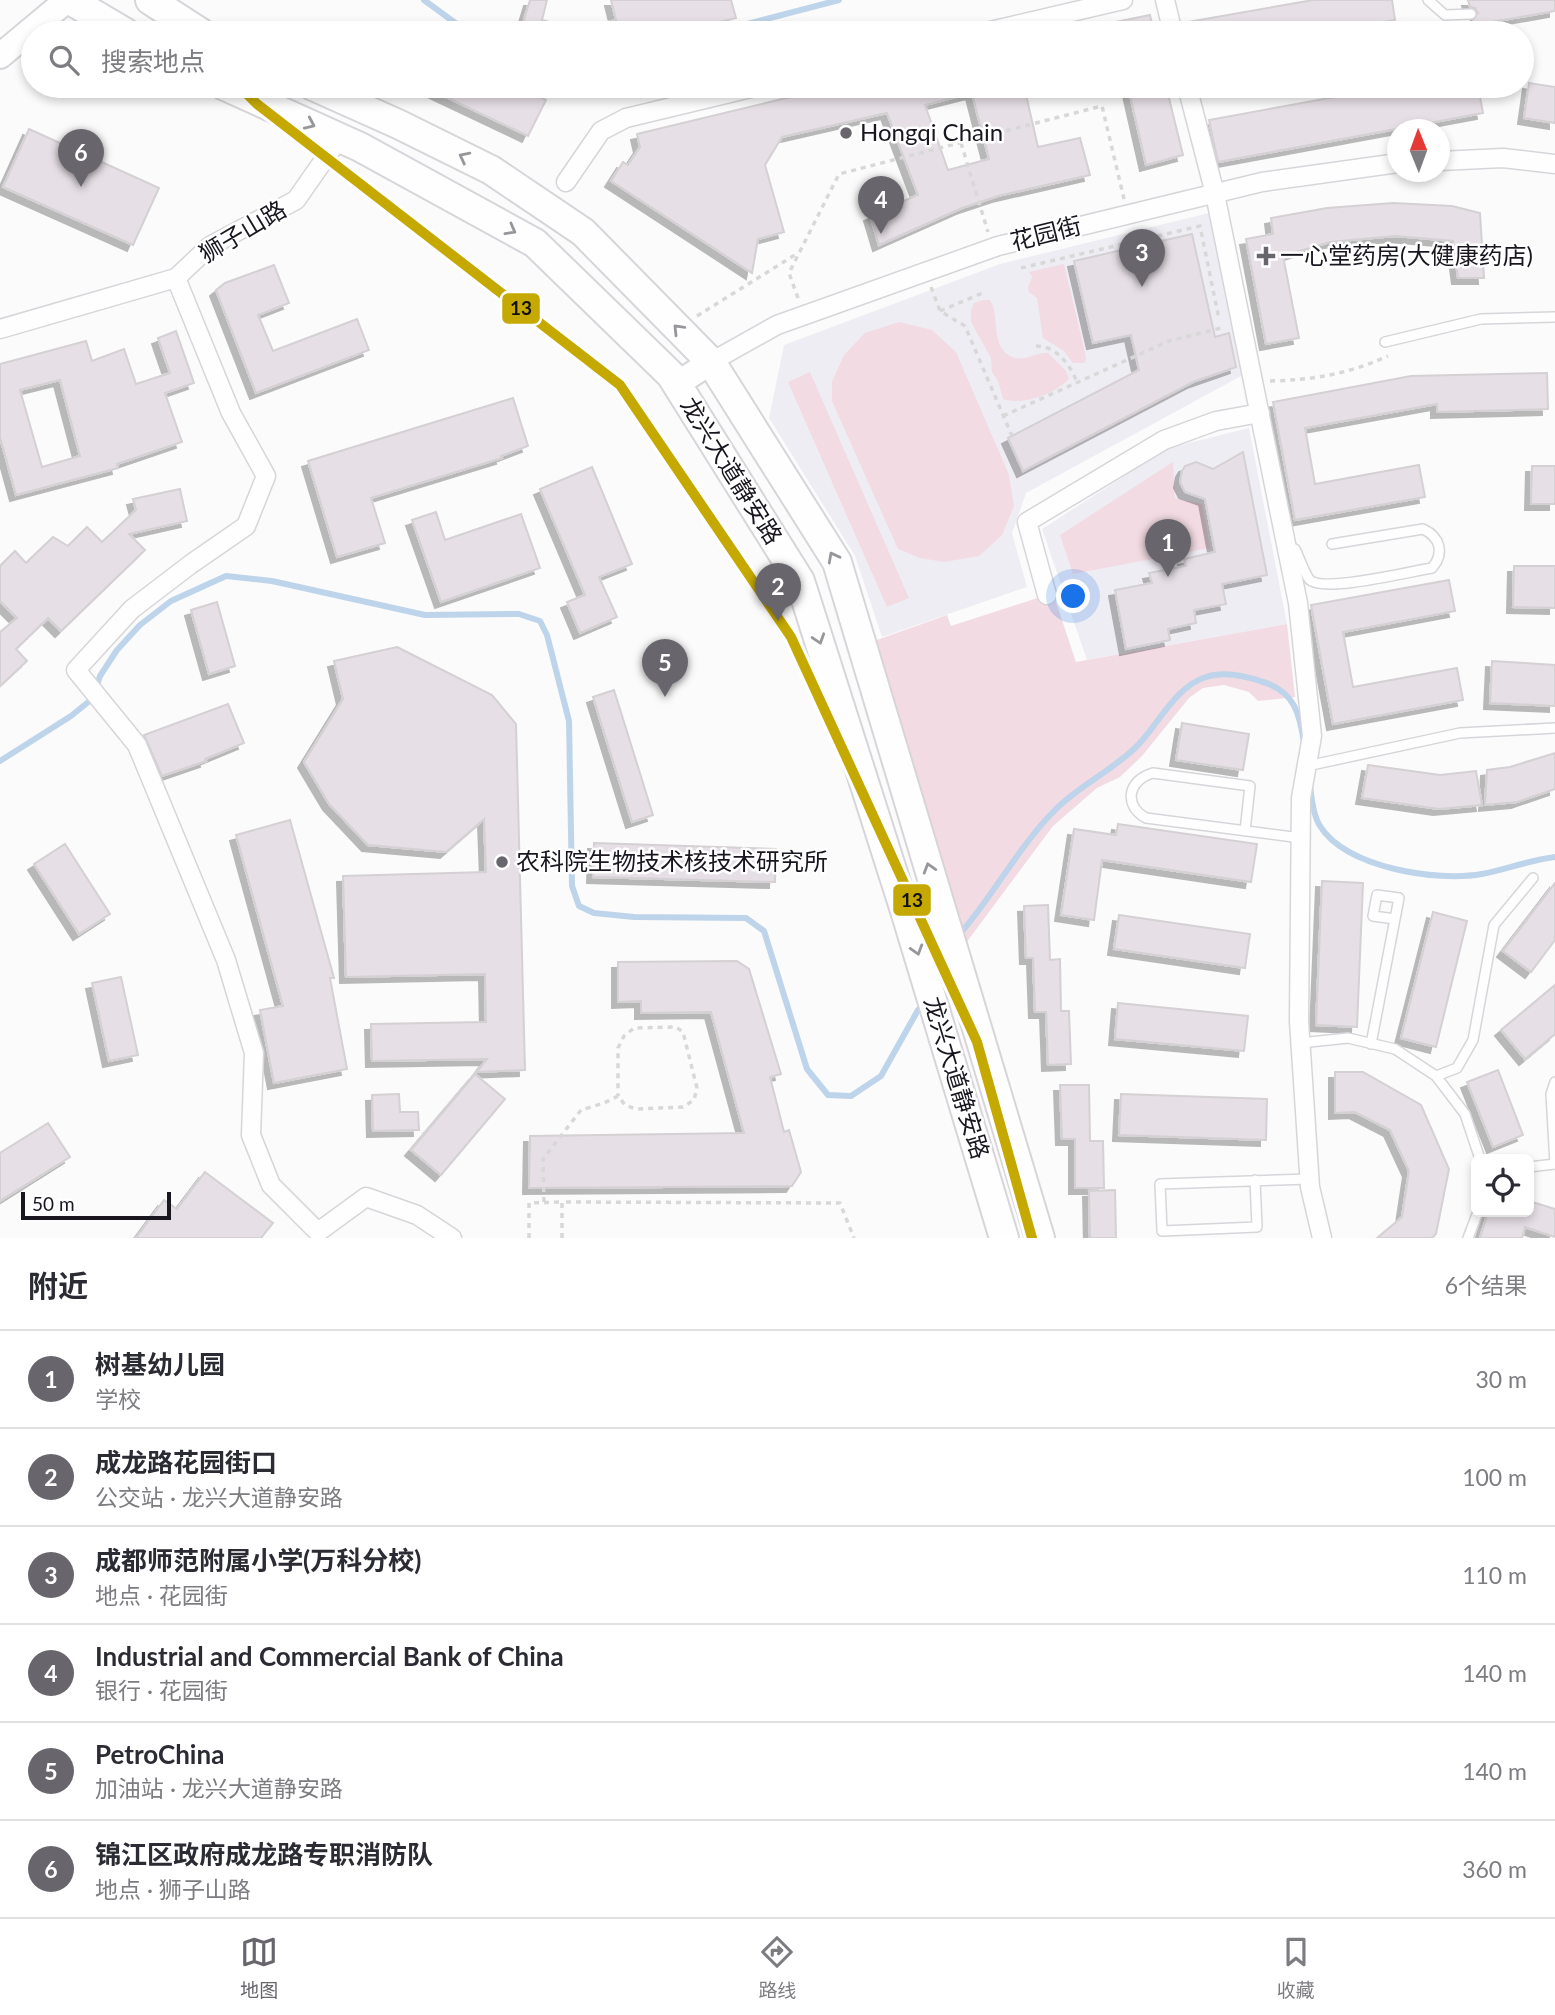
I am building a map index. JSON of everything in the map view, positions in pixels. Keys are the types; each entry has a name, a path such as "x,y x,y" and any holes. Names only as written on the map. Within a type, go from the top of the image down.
{"main road":[{"path":"69,0 106,21"},
{"path":"150,0 182,21"},
{"name":"龙兴大道静安路","path":"252,98 340,137 535,243 671,375 677,384 800,581 906,914 1003,1238"},
{"name":"龙兴大道静安路","path":"340,98 491,170 583,232 711,362 837,562 1040,1238"}],"street":[{"path":"43,21 69,0"},
{"path":"1033,21 1123,0"},
{"path":"1165,0 1170,21"},
{"path":"0,55 21,38"},
{"path":"566,182 601,131 626,118 709,98"},
{"path":"1190,98 1242,323 1298,603 1312,736 1301,798 1300,1043 1309,1179 1322,1238"},
{"name":"狮子山路","path":"0,329 176,278 210,246 296,200 340,137"},
{"path":"1450,161 1503,158 1555,164"},
{"name":"花园街","path":"711,362 777,326 993,248 1262,182 1387,165"},
{"path":"176,278 231,413 266,476 246,526 132,609 76,670 137,746 226,960 254,1053 251,1135 271,1185 318,1232 366,1197 416,1215 452,1238"},
{"path":"677,384 711,362"},
{"path":"1047,595 1027,522 1164,440 1216,421 1260,413"}],"lane":[{"path":"1428,0 1445,15 1471,14"},
{"path":"1385,342 1481,319 1555,317"},
{"path":"1286,547 1295,549 1309,579 1318,584 1339,584 1432,568 1437,561 1439,546 1433,534 1423,528 1332,544"},
{"path":"1307,766 1460,733 1555,728"},
{"path":"1245,831 1250,786 1153,773 1142,776 1135,783 1131,799 1137,813 1146,818 1245,831 1301,838"},
{"path":"1436,1076 1457,1068 1473,1040 1494,925 1533,878"},
{"path":"1371,1044 1395,919"},
{"path":"1300,1043 1348,1038 1395,1049 1436,1076 1465,1114 1478,1154"},
{"path":"1534,1166 1555,1164 1551,1094 1555,1082"},
{"path":"1255,1180 1257,1227 1162,1231 1160,1184 1255,1180 1309,1179"},
{"path":"1468,1238 1476,1217"}],"path":[{"path":"804,316 789,274 839,174 1102,106 1128,214"},
{"path":"961,143 993,248"},
{"path":"1021,268 1200,226 1221,328"},
{"path":"677,328 800,252"},
{"path":"926,272 940,311 965,326 1012,436"},
{"path":"940,311 985,292"},
{"path":"1003,416 1169,341 1242,323"},
{"path":"1252,372 1268,381 1303,380 1358,369 1394,354 1409,336"},
{"path":"1036,346 1046,346 1056,352 1072,370 1077,382"},
{"path":"676,1027 683,1032 697,1088 694,1100 683,1107 636,1108 625,1105 618,1096 618,1048 624,1036 634,1028 676,1027"},
{"path":"544,1202 543,1159 581,1110 618,1096"},
{"path":"529,1238 529,1203 544,1202 840,1203 854,1238"},
{"path":"562,1202 562,1238"}],"shaded area":[{"path":"1209,213 1243,375 1026,493 1012,533 1027,587 882,637 855,556 769,418 784,345 1000,264"},
{"path":"1064,264 1086,357 1085,363 1073,363 1064,351 1043,338 1037,298 1029,292 1032,277 1029,272"},
{"path":"990,300 998,340 1007,354 1019,359 1048,353 1066,371 1069,379 1055,389 1029,400 1003,399 998,381 992,372 991,358 971,322 974,303"},
{"path":"899,322 932,330 956,352 1009,475 1014,506 1002,535 979,556 944,562 920,558 898,549 832,401 832,382 844,355 865,333"},
{"path":"810,372 909,598 887,607 788,382"},
{"path":"1249,428 1287,624 1087,660 1042,529 1168,448"},
{"path":"1173,462 1175,498 1202,504 1210,548 1073,574 1060,535"},
{"path":"1053,593 1076,662 1287,624 1295,697 1258,701 1249,692 1224,685 1203,688 1189,698 1142,756 1120,777 1097,788 1053,826 966,943 874,641 947,615 951,626"}],"building":[{"path":"530,0 547,0 542,20 546,21 524,21"},
{"path":"611,0 731,0 736,18 723,21 612,21 616,20"},
{"path":"1313,0 1392,0 1395,20 1389,21 1193,21"},
{"path":"1468,0 1555,0 1555,11 1498,21 1473,21 1478,13 1475,8 1470,7"},
{"path":"1150,15 1151,21 1121,21"},
{"path":"1534,84 1555,87 1555,123 1524,118 1527,98 1534,98"},
{"path":"448,98 546,100 528,136"},
{"path":"786,98 952,98 925,105 948,170 989,159 973,98 1027,98 1038,147 1080,138 1090,175 998,196 962,208 879,245 870,215 918,195 887,113 782,137 765,165 784,232 758,239 752,273 611,181 623,162 628,165 640,147 637,134"},
{"path":"1131,98 1169,98 1183,155 1146,165"},
{"path":"1329,98 1480,98 1483,113 1450,119 1387,119 1387,131 1218,162 1209,120"},
{"path":"29,129 159,188 133,245 3,187"},
{"path":"1393,203 1452,206 1480,213 1484,278 1458,278 1453,241 1395,236 1330,242 1283,256 1299,338 1266,344 1246,239 1273,234 1271,218 1327,208"},
{"path":"1192,234 1215,337 1229,333 1236,367 1193,382 1023,471 1008,438 1139,370 1131,335 1093,343 1074,261"},
{"path":"274,265 289,303 258,315 273,351 357,319 369,350 256,393 216,290 225,283"},
{"path":"176,331 194,383 165,393 182,442 117,464 118,468 16,495 0,437 0,364 86,341 92,361 124,349 136,384 170,373 158,338","holes":["60,380 80,456 42,467 20,390"]},
{"path":"1547,373 1548,409 1437,412 1437,404 1305,428 1315,484 1419,465 1425,497 1295,520 1273,402 1411,376"},
{"path":"513,398 528,446 501,456 502,458 371,498 385,543 337,557 308,461"},
{"path":"1243,452 1267,575 1222,584 1226,604 1194,610 1196,623 1168,629 1170,640 1126,649 1115,590 1152,583 1149,573 1186,566 1184,559 1215,552 1205,499 1185,492 1180,482 1182,471 1185,466 1196,462 1213,469"},
{"path":"1532,466 1555,466 1555,504 1531,504"},
{"path":"592,467 632,564 599,577 617,617 580,633 567,602 585,595 540,489"},
{"path":"180,489 187,521 129,534 145,550 61,631 48,618 16,649 27,661 0,686 0,632 17,618 0,601 0,566 15,551 26,563 53,537 68,546 87,527 102,542 136,510 133,499"},
{"path":"436,512 445,540 521,514 540,568 441,602 412,520"},
{"path":"1514,566 1555,566 1555,608 1513,607"},
{"path":"1449,580 1455,611 1343,632 1353,687 1457,668 1463,700 1333,724 1311,605"},
{"path":"217,602 235,666 209,674 191,610"},
{"name":"农科院生物技术核技术研究所","path":"397,647 492,695 516,724 525,1070 477,1072 487,1059 372,1061 371,1024 486,1022 485,974 346,977 343,876 486,872 484,819 446,852 368,845 329,804 304,762 343,699 334,661"},
{"path":"1492,661 1555,665 1555,706 1490,703"},
{"path":"614,690 653,815 632,822 593,697"},
{"path":"228,704 244,743 205,759 206,761 162,776 144,735"},
{"path":"1182,723 1249,734 1243,770 1176,760"},
{"path":"1555,753 1555,789 1517,802 1485,805 1487,770 1510,767"},
{"path":"1368,765 1440,775 1476,771 1482,805 1439,809 1362,798"},
{"path":"290,820 334,978 330,978 347,1069 274,1083 260,1010 283,1006 236,835"},
{"path":"1118,824 1257,844 1251,882 1102,860 1094,920 1061,915 1074,829 1116,835"},
{"path":"594,843 776,849 775,882 593,877"},
{"path":"65,844 110,914 79,934 34,864"},
{"path":"1322,881 1363,883 1357,1027 1316,1025"},
{"path":"1555,883 1555,940 1531,972 1503,951"},
{"path":"1048,905 1050,960 1060,959 1061,1011 1069,1011 1071,1064 1048,1065 1046,1012 1035,1012 1033,958 1026,958 1024,906"},
{"path":"1433,912 1467,921 1436,1047 1401,1038"},
{"path":"1119,915 1250,934 1245,968 1114,949"},
{"path":"737,961 749,969 781,1074 770,1077 784,1132 789,1130 801,1172 792,1186 529,1188 530,1136 744,1133 711,1012 641,1013 641,1001 618,1002 618,962"},
{"path":"121,977 138,1055 109,1061 92,983"},
{"path":"1555,985 1555,1034 1525,1059 1501,1030"},
{"path":"1118,1003 1248,1016 1244,1051 1115,1039"},
{"path":"1498,1070 1523,1135 1493,1147 1467,1082"},
{"path":"1335,1072 1363,1072 1421,1105 1449,1169 1436,1234 1432,1238 1377,1238 1402,1217 1409,1171 1390,1130 1355,1112 1335,1113"},
{"path":"475,1074 505,1099 441,1175 411,1150"},
{"path":"1060,1085 1089,1085 1090,1141 1103,1141 1104,1188 1075,1188 1075,1139 1062,1139"},
{"path":"399,1094 400,1112 418,1112 419,1130 373,1131 372,1095"},
{"path":"1121,1094 1267,1099 1266,1140 1119,1135"},
{"path":"48,1123 70,1157 0,1201 0,1153"},
{"path":"205,1172 273,1223 261,1238 136,1238 164,1200 177,1209"},
{"path":"1115,1190 1116,1238 1090,1238 1089,1191"},
{"path":"1534,1203 1555,1209 1555,1237 1525,1227 1522,1238 1480,1238 1486,1217 1534,1217"}],"waterway":[{"path":"424,0 453,21"},
{"path":"759,21 839,0"},
{"path":"0,761 71,716 92,699 100,676 117,650 140,625 171,601 226,576 272,581 425,615 519,614 540,621 547,635 569,721 572,886 579,906 594,913 634,917 746,918 764,931 807,1069 828,1095 851,1096 881,1076 918,1010"},
{"path":"964,929 1055,810 1135,748 1176,698 1195,682 1213,675 1227,674 1249,678 1282,691 1294,705 1304,743"},
{"path":"1310,784 1318,822 1333,840 1371,862 1394,869 1441,876 1463,876 1555,857"}],"transit line":[{"name":"13","path":"251,98 620,385 791,637 977,1042 1032,1238"}],"place":[{"name":"Hongqi Chain","path":"846,133"},
{"name":"锦江区政府成龙路专职消防队","path":"81,187"},
{"name":"Industrial and Commercial Bank of China","path":"881,234"},
{"name":"一心堂药房(大健康药店)","path":"1266,256"},
{"name":"成都师范附属小学(万科分校)","path":"1142,287"},
{"name":"树基幼儿园","path":"1168,577"},
{"name":"成龙路花园街口","path":"778,621"},
{"name":"PetroChina","path":"665,697"},
{"name":"农科院生物技术核技术研究所","path":"502,862"}]}
